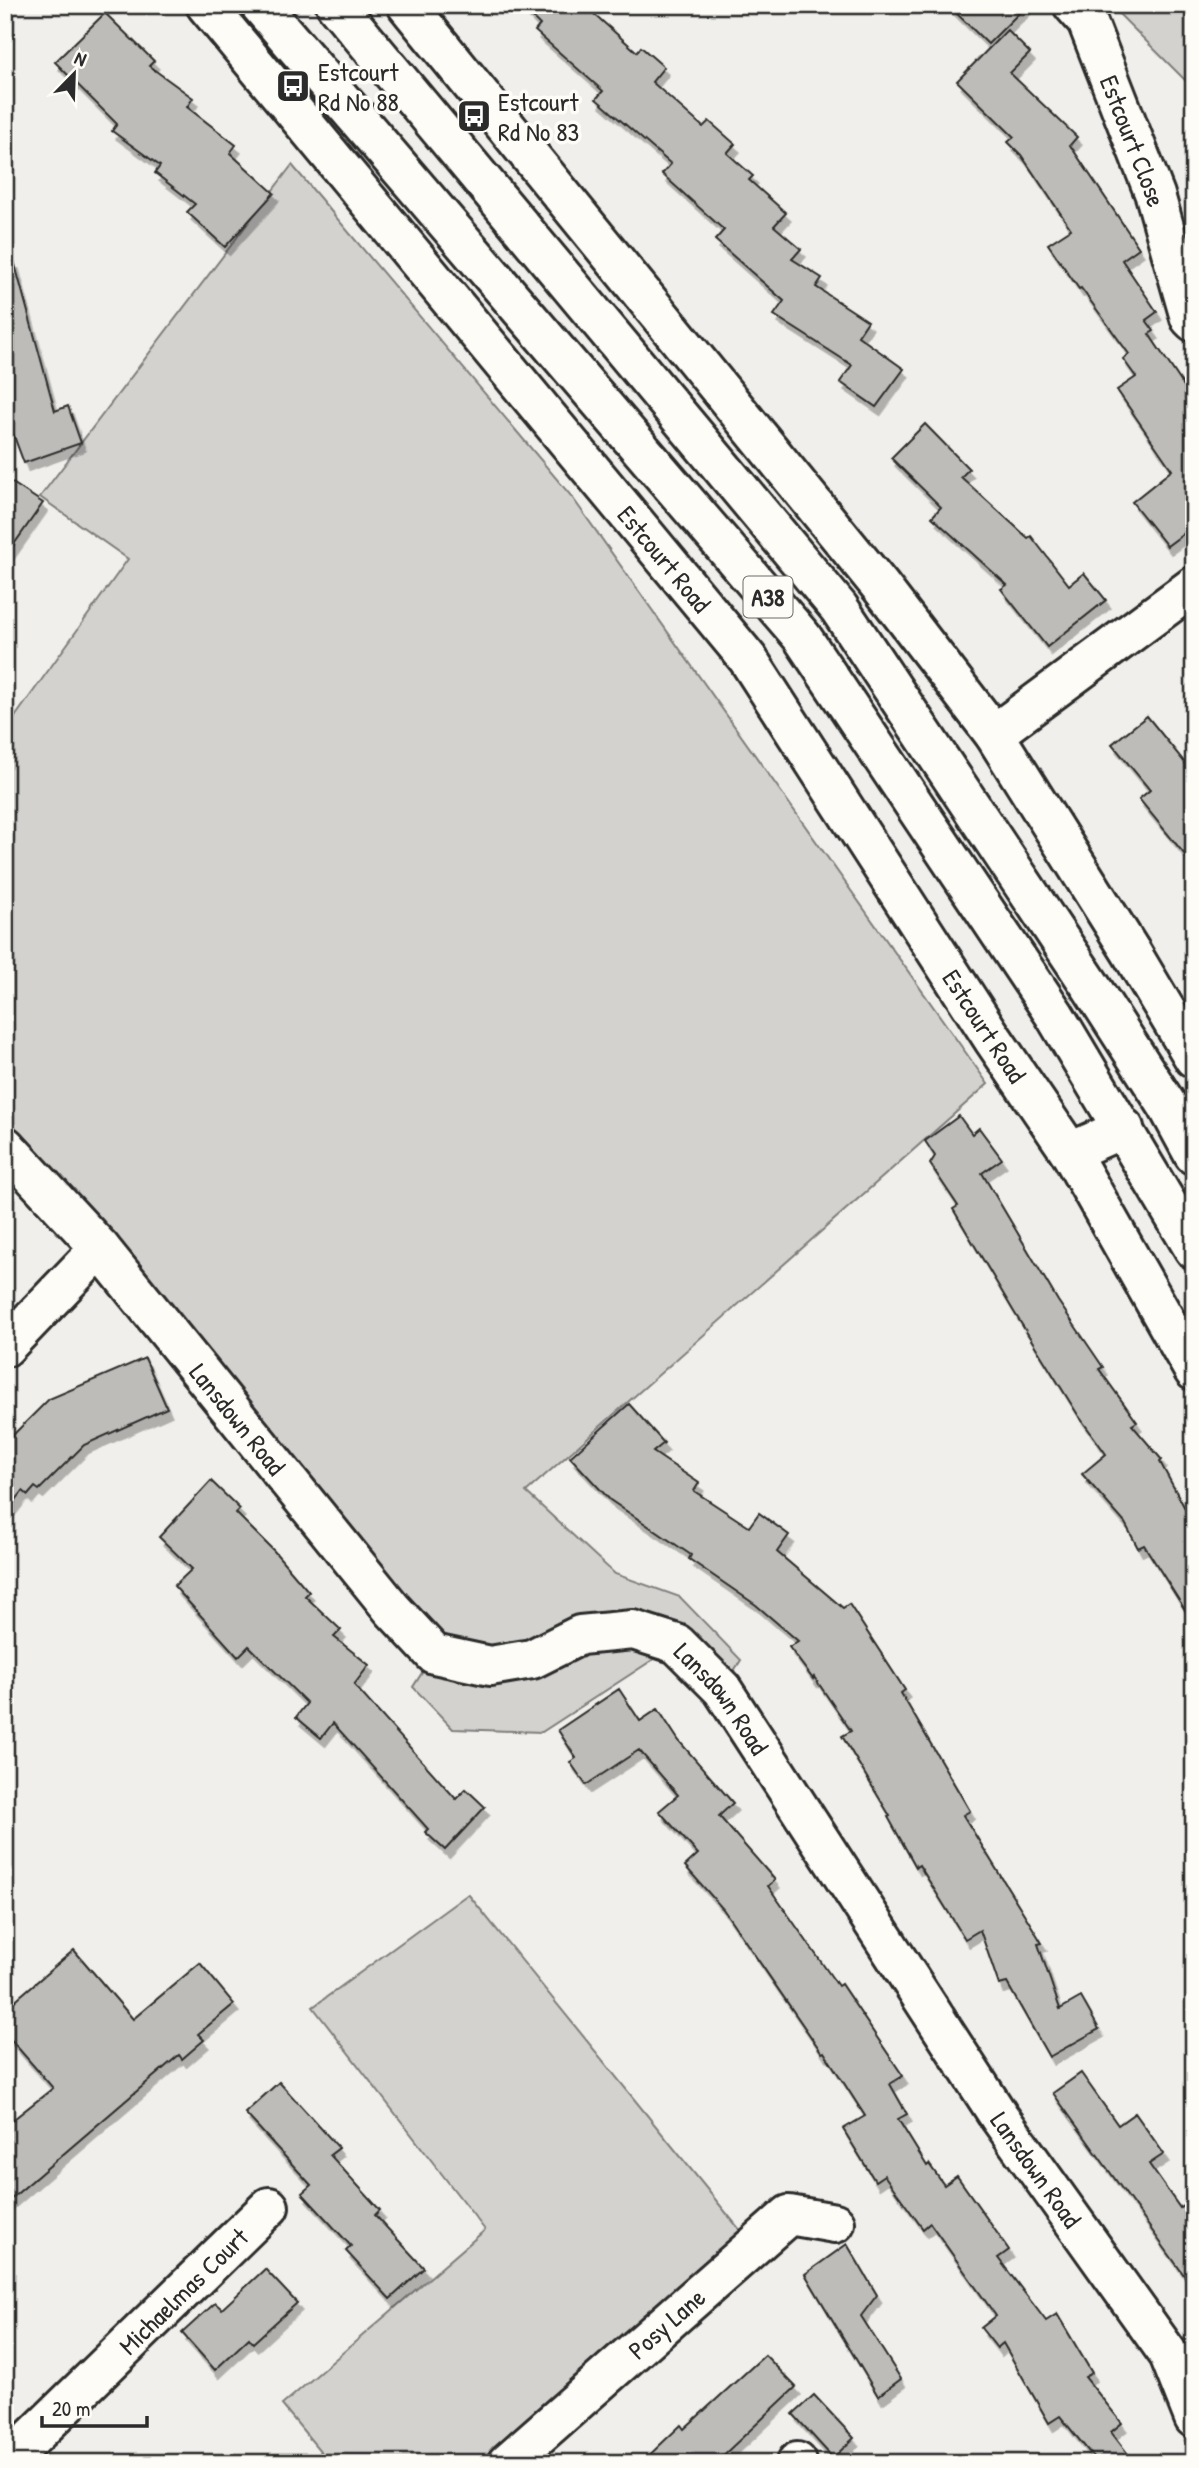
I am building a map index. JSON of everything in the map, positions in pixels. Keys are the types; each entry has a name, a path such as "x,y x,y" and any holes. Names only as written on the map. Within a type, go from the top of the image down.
{"street":[{"name":"Estcourt Road","path":"206,5 748,659 993,1039 1070,1152 1194,1371"},
{"name":"Estcourt Road","path":"260,5 802,637 1054,1014 1194,1249"},
{"name":"A38","path":"336,5 839,608 1090,985 1167,1105 1194,1155"},
{"path":"407,5 881,586 994,734 1194,1058"},
{"name":"Estcourt Close","path":"1073,5 1087,21 1155,195 1194,322"},
{"path":"839,608 881,586"},
{"path":"994,734 1194,586"},
{"path":"1090,985 1131,952"},
{"path":"1070,1152 1124,1128"},
{"name":"Lansdown Road","path":"5,1146 100,1248 392,1609 434,1654 490,1666 532,1659 580,1635 633,1630 677,1644 722,1689 1000,2118 1169,2355 1194,2418"},
{"path":"5,1347 100,1248"},
{"name":"Michaelmas Court","path":"6,2463 269,2207"},
{"name":"Posy Lane","path":"507,2463 789,2215 835,2223"}],"shaded area":[{"path":"1110,5 1194,5 1194,89"},
{"path":"292,165 572,497 988,1084 526,1492 615,1574 680,1597 741,1660 722,1689 677,1644 542,1732 453,1729 413,1687 434,1654 5,1146 5,731 128,559 40,497"},
{"path":"468,1894 753,2246 507,2463 330,2463 282,2405 485,2230 313,2007"}],"building":[{"path":"520,5 584,5 637,52 641,47 664,67 652,82 703,127 709,121 735,144 727,153 753,176 749,180 786,213 774,226 801,249 792,259 822,278 816,287 868,321 858,336 904,369 876,407 840,382 852,365 774,315 784,301 715,240 724,230 662,174 671,164 596,99 603,91 535,31 540,25"},
{"path":"948,5 1027,5 988,44"},
{"path":"105,13 154,61 149,66 193,98 187,107 236,145 230,153 274,193 225,247 187,212 195,204 155,173 160,166 112,131 117,124 55,62"},
{"path":"1007,30 1030,53 1010,73 1077,137 1070,145 1139,248 1122,260 1157,312 1146,320 1154,331 1149,334 1194,401 1194,526 1167,546 1132,502 1172,470 1117,390 1136,377 1123,359 1129,354 1048,244 1071,229 1021,155 1008,142 1014,137 957,81"},
{"path":"14,261 55,411 68,406 81,443 24,463 5,412 5,262"},
{"path":"925,424 969,469 961,477 1028,538 1031,536 1069,585 1084,573 1106,600 1047,647 1001,589 1007,585 932,517 941,507 891,458"},
{"path":"5,478 43,503 5,557"},
{"path":"1147,716 1194,774 1194,866 1139,799 1150,790 1112,744"},
{"path":"959,1116 972,1134 979,1128 1002,1159 982,1173 1058,1301 1103,1367 1099,1369 1137,1422 1132,1425 1162,1460 1160,1462 1194,1525 1194,1624 1144,1545 1138,1548 1125,1523 1082,1474 1106,1454 1078,1415 1014,1312 953,1209 958,1206 930,1164 935,1156 925,1141"},
{"path":"145,1358 167,1408 84,1445 39,1490 35,1487 28,1495 23,1491 5,1514 5,1443 49,1399"},
{"path":"629,1404 664,1443 653,1452 699,1483 694,1491 749,1527 759,1513 789,1535 777,1552 843,1608 849,1604 905,1690 901,1693 970,1811 963,1815 1042,1943 1038,1944 1060,2009 1081,1997 1099,2029 1049,2057 1007,1983 999,1985 980,1930 965,1939 919,1865 916,1867 888,1817 890,1816 842,1736 851,1731 814,1677 813,1679 789,1647 798,1641 756,1605 689,1559 691,1555 610,1500 570,1457"},
{"path":"211,1481 240,1509 236,1513 274,1551 309,1592 305,1596 341,1630 334,1637 369,1665 354,1685 456,1799 466,1789 485,1807 445,1850 425,1832 428,1829 333,1723 321,1738 296,1717 307,1703 249,1646 238,1657 174,1586 192,1569 159,1537"},
{"path":"619,1689 640,1721 658,1709 679,1741 733,1803 719,1816 775,1880 768,1886 838,1986 841,1984 903,2076 890,2084 907,2114 898,2119 927,2166 929,2164 944,2185 957,2176 1009,2250 998,2258 1046,2321 1057,2314 1092,2373 1085,2377 1122,2423 1111,2432 1135,2463 1098,2463 1060,2416 1049,2423 1003,2343 997,2348 981,2328 996,2316 930,2223 923,2229 884,2175 875,2181 843,2129 865,2116 824,2052 822,2053 723,1909 685,1866 698,1854 659,1811 678,1795 639,1750 586,1785 570,1762 576,1758 558,1730"},
{"path":"74,1950 133,2019 200,1963 234,2004 198,2034 204,2040 182,2059 179,2055 5,2204 5,2126 53,2088 5,2033 5,2009"},
{"path":"1081,2073 1118,2125 1135,2113 1164,2154 1149,2164 1180,2208 1194,2198 1194,2289 1053,2093"},
{"path":"279,2082 339,2148 330,2155 380,2210 375,2215 424,2268 390,2299 346,2251 351,2246 302,2193 311,2185 245,2113"},
{"path":"847,2244 877,2295 861,2316 901,2379 878,2396 805,2274"},
{"path":"265,2269 297,2303 253,2343 249,2338 215,2370 182,2333 215,2303 222,2309"},
{"path":"765,2355 796,2387 715,2463 641,2463 681,2425 684,2429"},
{"path":"814,2395 854,2438 833,2458 793,2414"}],"place":[{"name":"Estcourt Rd No 88","path":"293,86"},
{"name":"Estcourt Rd No 83","path":"474,116"}]}
